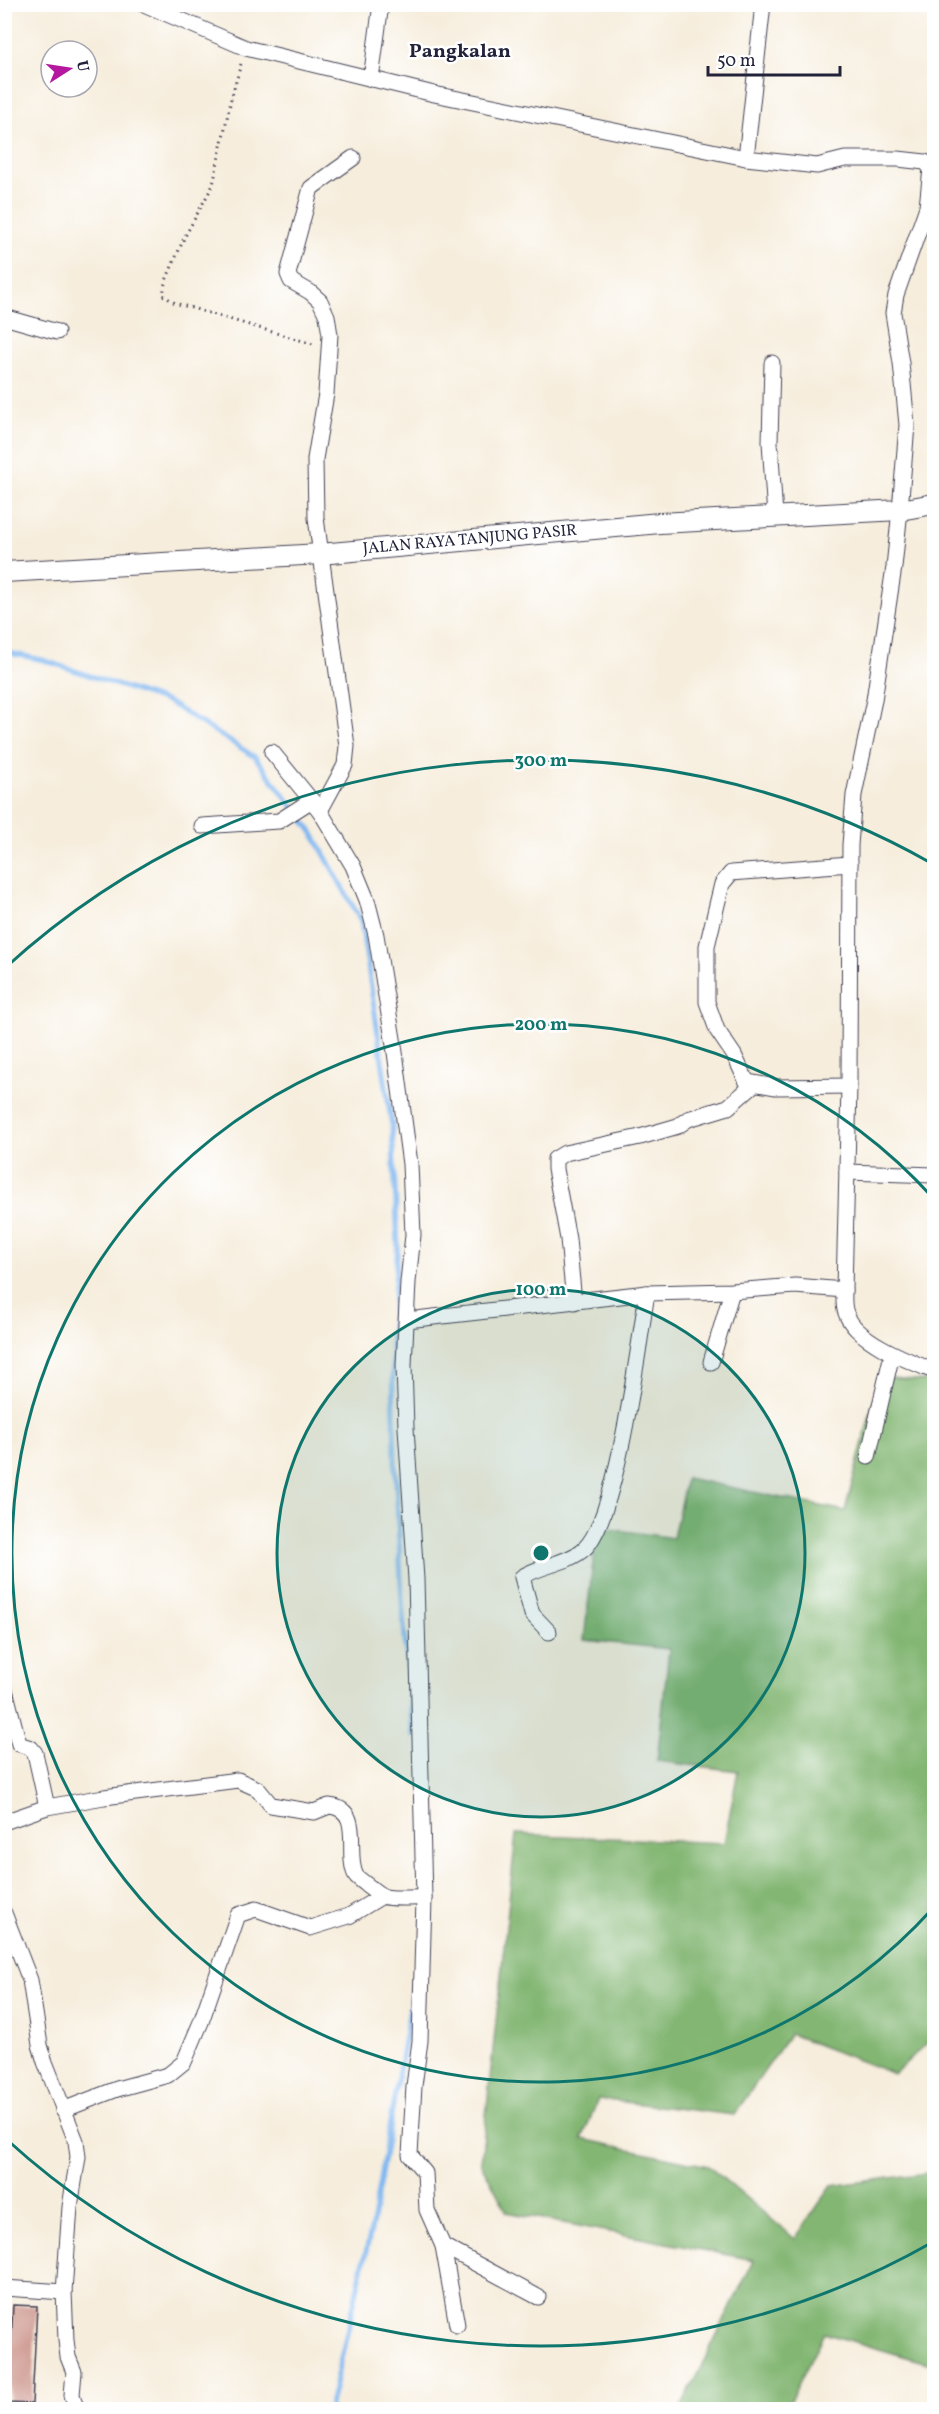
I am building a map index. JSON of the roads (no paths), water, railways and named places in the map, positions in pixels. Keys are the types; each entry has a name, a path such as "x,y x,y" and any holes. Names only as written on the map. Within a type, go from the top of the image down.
{"street":[{"path":"144,4 246,48 371,79 746,158 818,166 844,159 898,159 925,162 931,168 930,204 896,295 892,313 902,373 907,425 894,567 874,700 854,795 850,864 849,1086 844,1290 846,1315 859,1331 892,1354 934,1371"},
{"path":"371,79 381,4"},
{"path":"746,158 763,4"},
{"path":"202,826 279,820 289,816 314,804 345,765 347,746 316,518 315,459 330,349 327,316 320,301 291,281 288,274 310,188 353,158"},
{"path":"4,317 57,332"},
{"path":"772,363 770,442 775,516"},
{"name":"JALAN RAYA TANJUNG PASIR","path":"4,572 320,554 648,524 900,510 934,504"},
{"path":"272,753 314,804 353,866 367,900 376,935 394,1045 410,1164 414,1235 404,1365 416,1579 422,1897 420,2041 414,2086 410,2155 426,2173 427,2210 443,2246 457,2325"},
{"path":"849,1086 776,1087 753,1085 743,1078 734,1055 717,1030 707,1002 707,946 722,884 731,873 738,870 850,864"},
{"path":"574,1302 568,1239 555,1159 565,1153 640,1137 678,1126 688,1119 724,1109 753,1085"},
{"path":"847,1172 934,1175"},
{"path":"406,1320 646,1293 732,1291 795,1286 844,1290"},
{"path":"711,1362 732,1291"},
{"path":"549,1632 532,1614 522,1577 583,1551 598,1531 606,1511 628,1410 646,1293"},
{"path":"868,1458 892,1354"},
{"path":"4,1686 19,1744 31,1748 35,1753 47,1807"},
{"path":"4,1822 47,1807 232,1780 247,1783 258,1789 271,1805 314,1812 332,1806 345,1812 351,1824 356,1875 382,1896"},
{"path":"63,2110 117,2089 168,2075 184,2062 201,2022 238,1915 256,1909 310,1929 349,1916 382,1896 422,1897"},
{"path":"4,1913 9,1937 30,1980 40,2045 76,2141 78,2157 67,2237 64,2292 68,2357 74,2372 72,2395 77,2409"},
{"path":"443,2246 538,2297"},
{"path":"4,2288 64,2292"}],"waterway":[{"path":"4,652 43,660 168,702 255,757 312,832 361,921 392,1126 398,1244 392,1330 395,1459 402,1602 413,1736"},
{"path":"329,2410 372,2226 415,1979"}],"district":[{"name":"Pangkalan","path":"460,52"}]}
